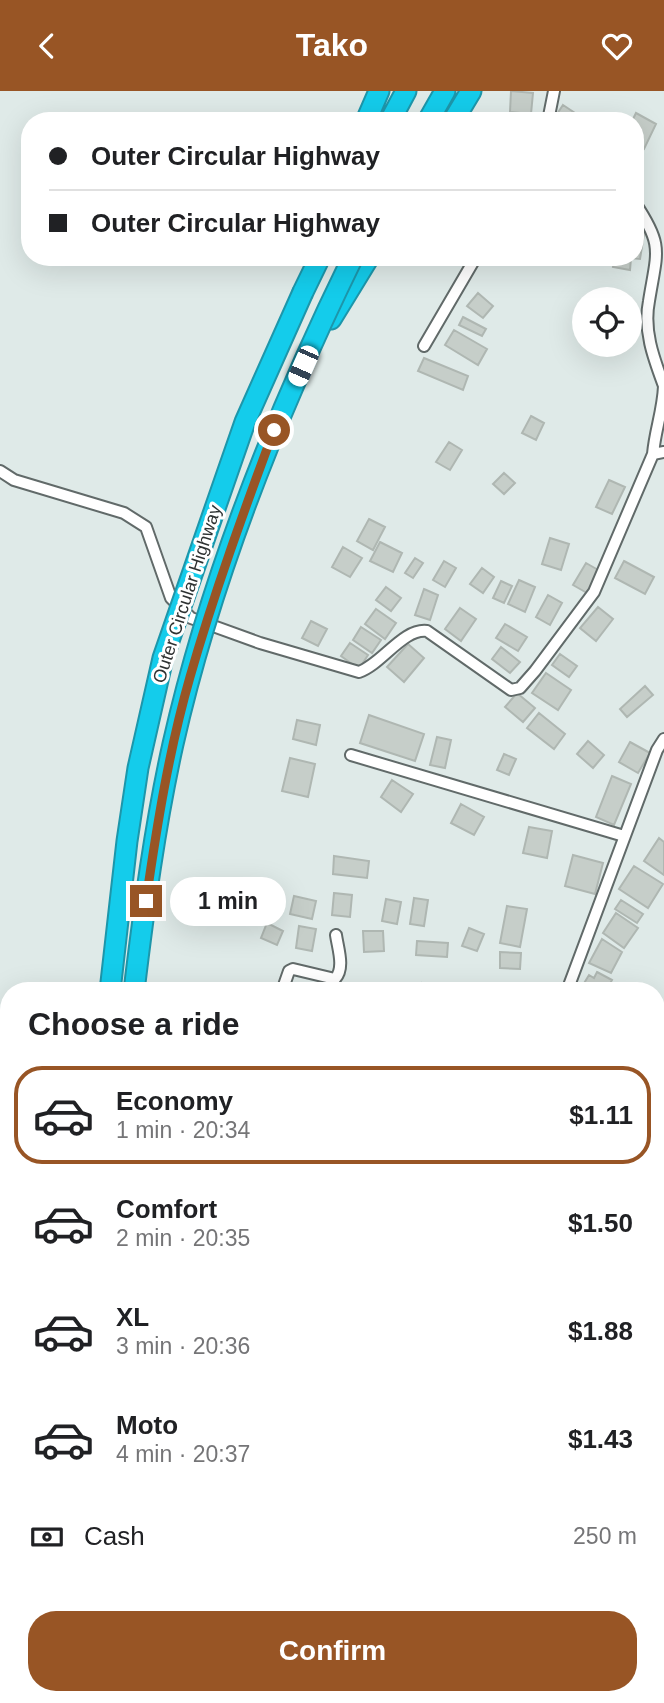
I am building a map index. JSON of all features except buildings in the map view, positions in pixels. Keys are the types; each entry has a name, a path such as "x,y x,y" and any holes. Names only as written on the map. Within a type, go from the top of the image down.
{"highway":[{"path":"370,112 379,91"},
{"path":"395,112 406,91"},
{"path":"434,112 445,91"},
{"path":"458,112 471,91"},
{"name":"Outer Circular Highway","path":"111,982 138,768 163,658 245,422 314,266"},
{"name":"Outer Circular Highway","path":"135,982 160,808 190,677 274,430 349,266"},
{"path":"303,366 364,266"}],"street":[{"path":"550,112 554,91"},
{"path":"0,471 14,480 124,513 146,527 172,598 191,618 260,643 359,672 369,668 406,637 418,630 427,631 511,690 520,688 594,592 658,453 655,432 663,408 664,386 649,348 648,302 662,255 662,238 654,221 644,212"},
{"path":"424,346 471,266"},
{"path":"571,982 624,836 657,750 664,739"},
{"path":"351,755 624,836"},
{"path":"285,982 289,971 293,969 335,979 341,971 336,935"}],"route":[{"path":"146,901 160,808 190,677 225,565 274,430"}]}
